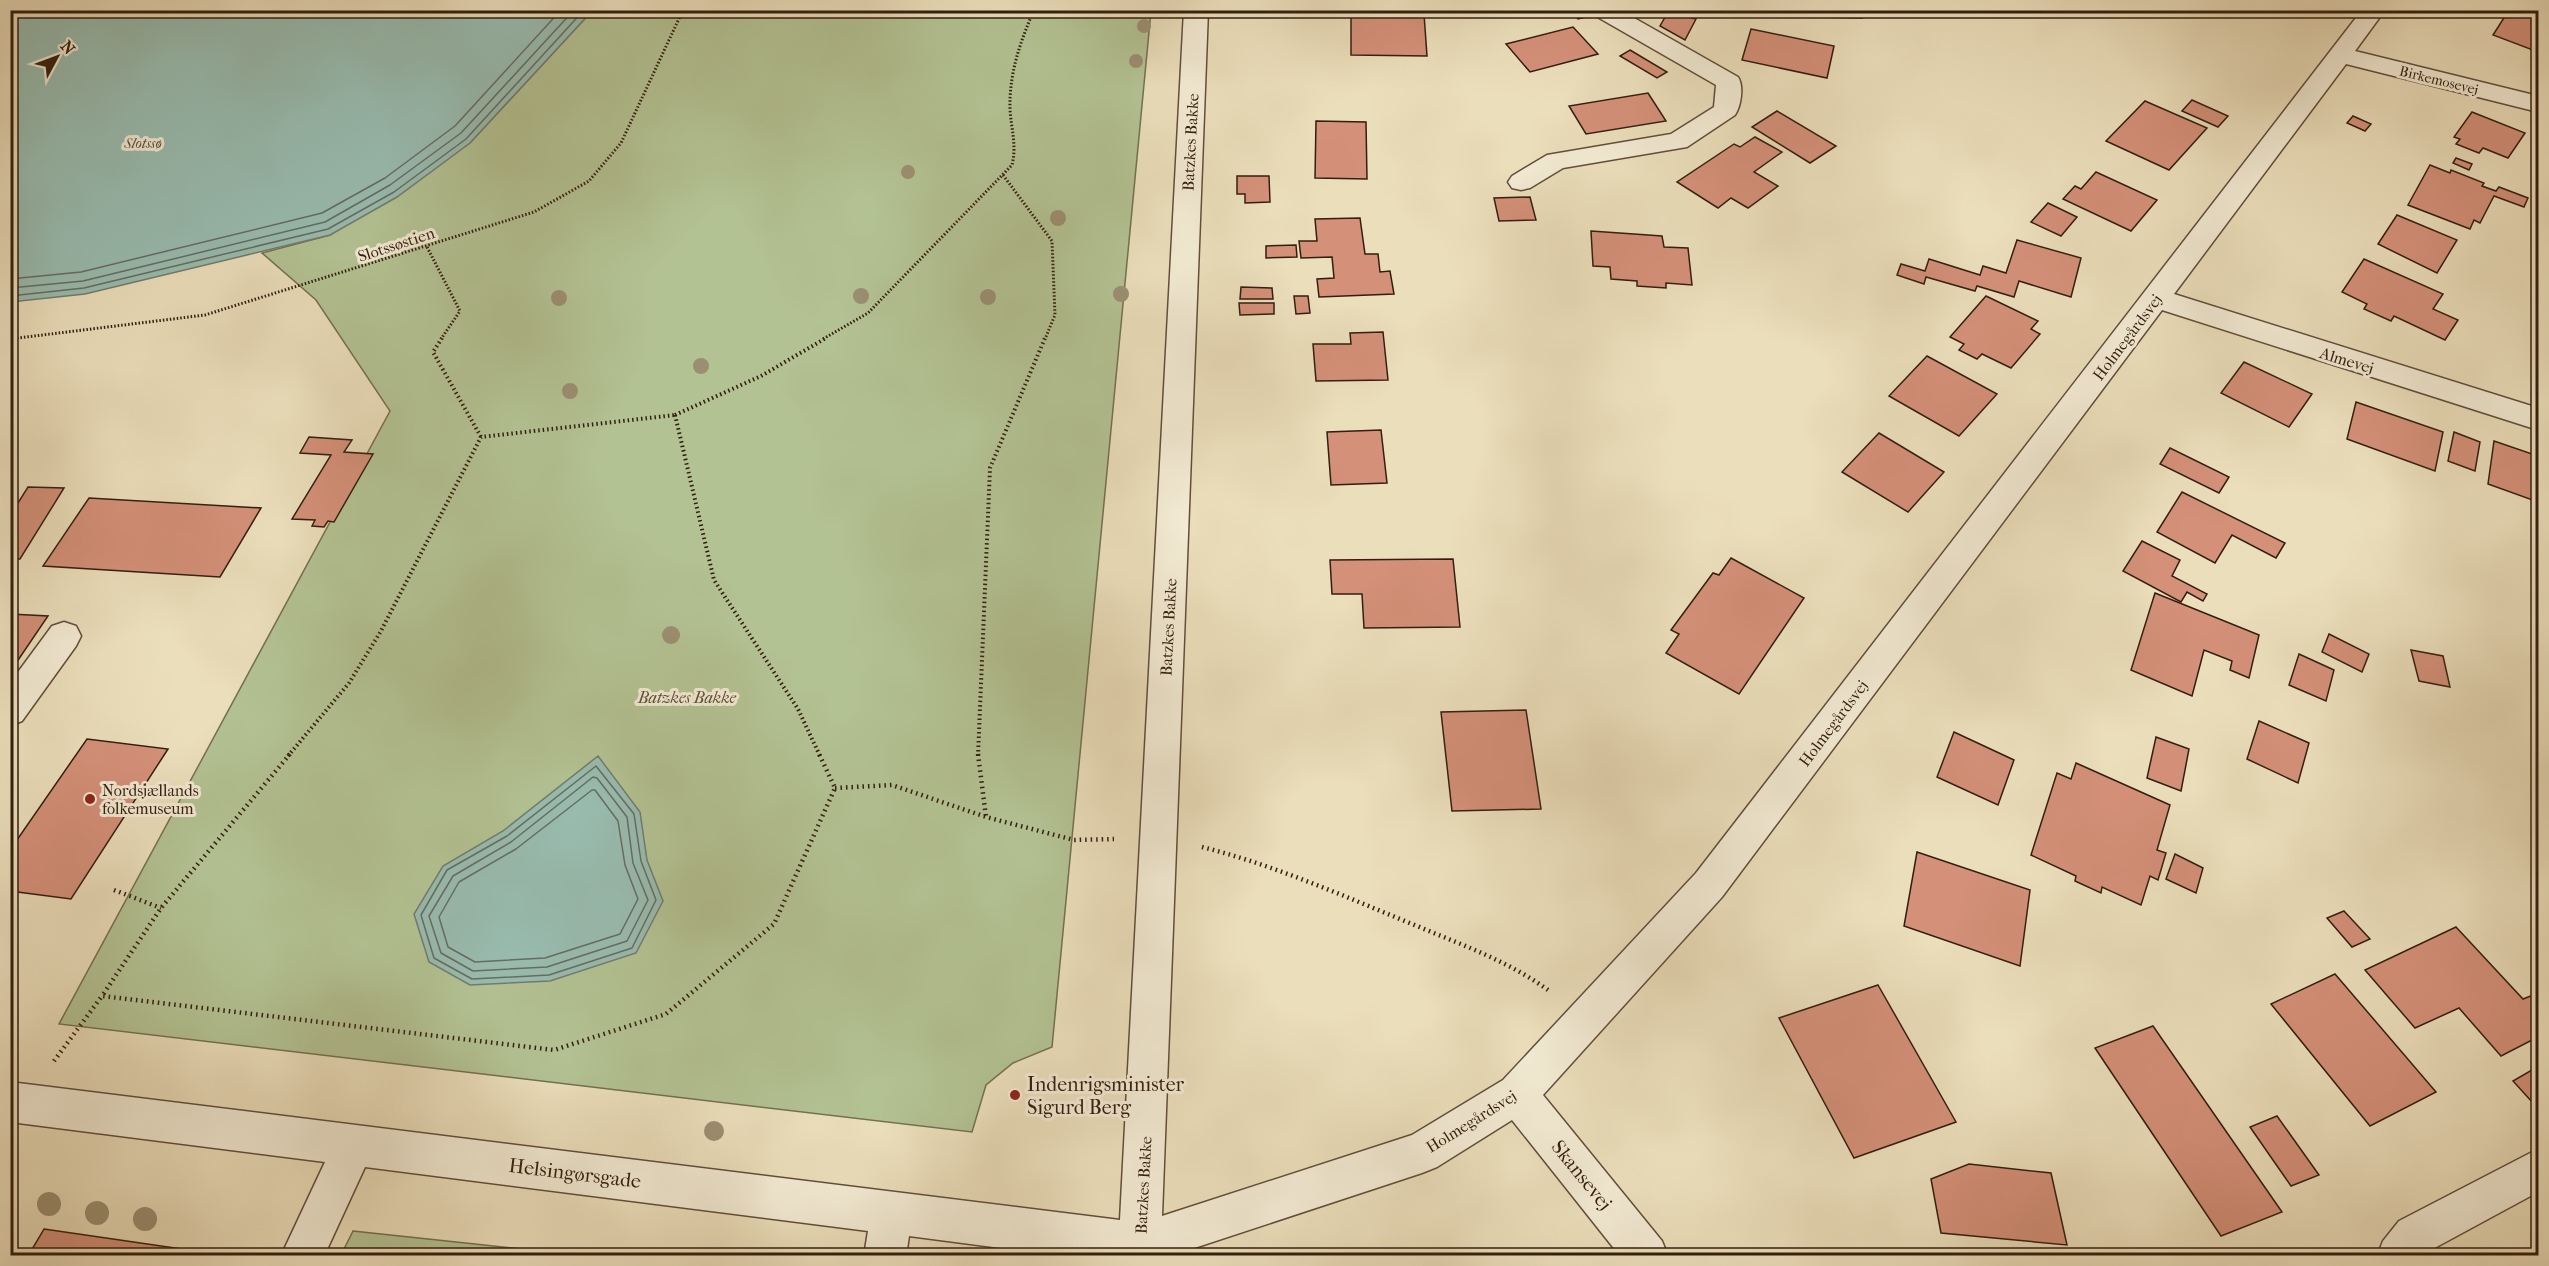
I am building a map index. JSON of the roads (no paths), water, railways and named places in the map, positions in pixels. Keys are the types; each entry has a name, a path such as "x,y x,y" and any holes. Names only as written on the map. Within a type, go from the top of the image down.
{"street":[{"name":"Batzkes Bakke","path":"1139,1250 1196,10"},
{"path":"1521,182 1556,161 1678,141 1726,110 1729,82 1602,10"},
{"name":"Holmegårdsvej","path":"1139,1250 1422,1152 1517,1094 1709,885 2374,10"},
{"name":"Birkemosevej","path":"2340,55 2538,104"},
{"name":"Almevej","path":"2156,298 2538,419"},
{"path":"10,711 64,636"},
{"name":"Skansevej","path":"1517,1094 1647,1256"},
{"name":"Helsingørsgade","path":"16,1103 892,1213 1139,1250"},
{"path":"302,1256 354,1146"},
{"path":"2398,1256 2414,1236 2538,1170"},
{"path":"885,1256 892,1213"}],"water":[{"name":"Slotssø","path":"10,11 592,11 470,143 397,197 330,235 85,294 11,302"},
{"path":"598,756 640,812 647,860 663,901 636,953 550,981 470,985 429,962 414,914 443,866 503,831"}],"place":[{"name":"Nordsjællands folkemuseum","path":"90,799"},
{"name":"Indenrigsminister Sigurd Berg","path":"1015,1095"}]}
